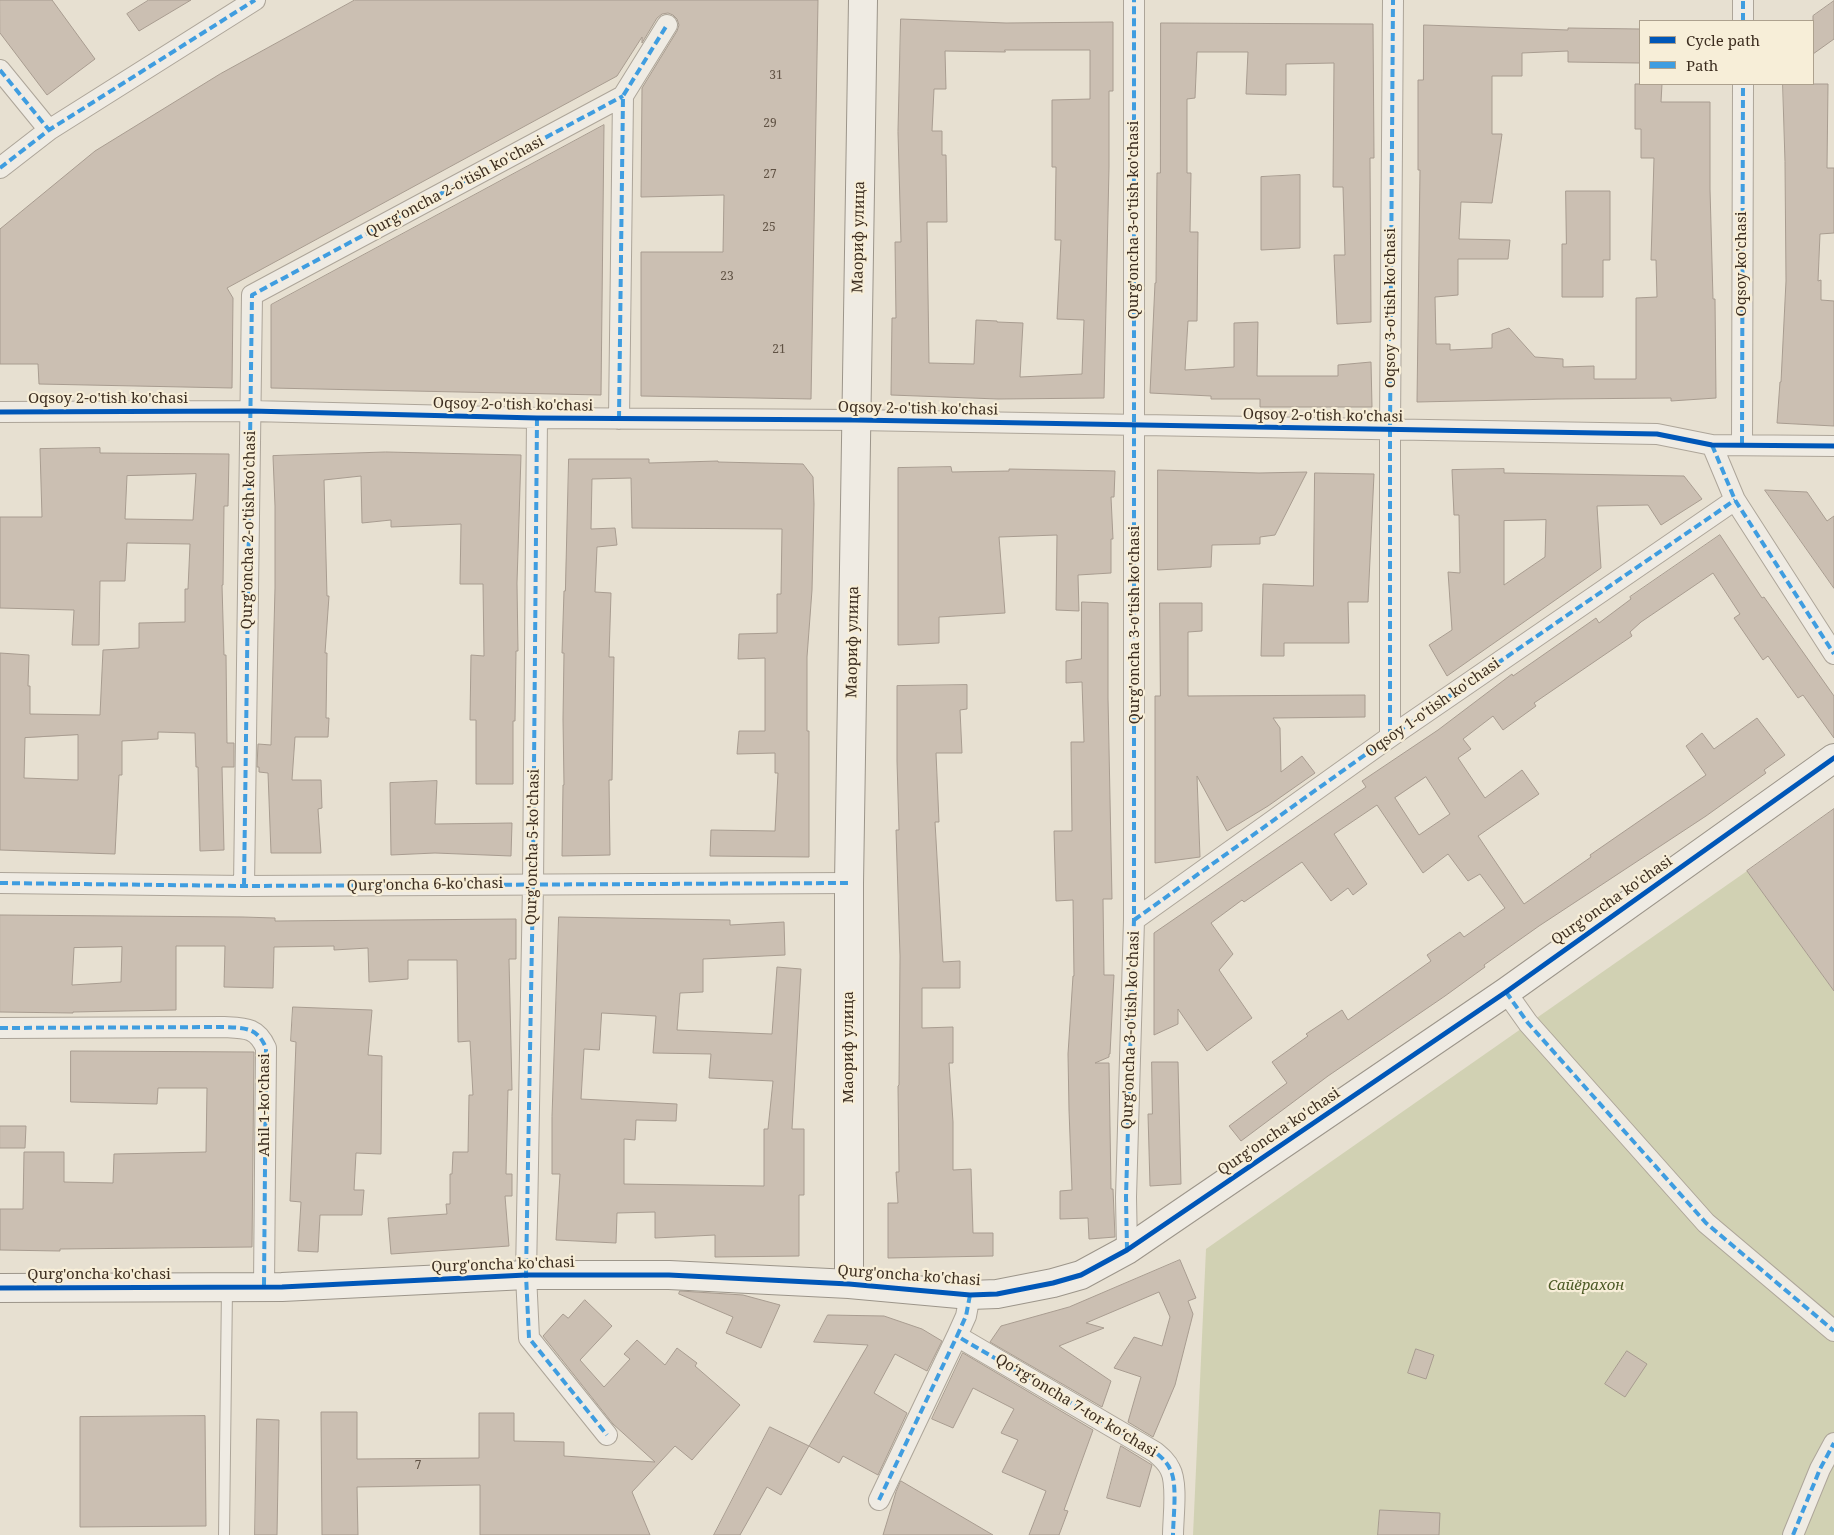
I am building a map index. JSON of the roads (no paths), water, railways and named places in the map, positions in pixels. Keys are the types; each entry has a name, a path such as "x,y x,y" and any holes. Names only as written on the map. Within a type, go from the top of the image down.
{"street":[{"path":"0,168 49,130 255,0"},
{"name":"Маориф улица","path":"848,1284 849,883 864,0"},
{"name":"Qurg'oncha 3-o'tish ko'chasi","path":"1128,1250 1126,1197 1134,920 1134,0"},
{"name":"Oqsoy 3-o'tish ko'chasi","path":"1390,737 1393,0"},
{"path":"1743,0 1743,20"},
{"path":"620,419 623,96 667,25"},
{"path":"0,70 49,130"},
{"name":"Oqsoy ko'chasi","path":"1742,444 1743,85"},
{"name":"Qurg'oncha 2-o'tish ko'chasi","path":"244,886 252,295 623,96"},
{"name":"Oqsoy 2-o'tish ko'chasi","path":"0,412 251,411 537,418 856,420 1657,434 1712,445 1834,446"},
{"name":"Qurg'oncha 5-ko'chasi","path":"537,418 533,884 526,1275 529,1338 607,1435"},
{"path":"1712,445 1735,500 1834,654"},
{"name":"Oqsoy 1-o'tish ko'chasi","path":"1134,920 1390,737 1735,500"},
{"name":"Qurg'oncha ko'chasi","path":"0,1288 264,1287 526,1275 669,1274 848,1284 970,1295 997,1294 1053,1283 1081,1275 1128,1250 1506,992 1834,758"},
{"name":"Qurg'oncha 6-ko'chasi","path":"0,883 244,886 849,883"},
{"path":"1506,992 1528,1023 1706,1223 1834,1331"},
{"name":"Ahil 1-ko'chasi","path":"0,1028 224,1027 252,1030 261,1037 266,1048 264,1287"},
{"path":"879,1500 966,1316 970,1295"},
{"name":"Qoʻrgʻoncha 7-tor koʻchasi","path":"957,1336 1155,1452 1164,1460 1172,1471 1174,1482 1173,1535"},
{"path":"1793,1535 1820,1469 1834,1443"}],"lane":[{"path":"224,1535 227,1287"}],"park label":[{"name":"Сайёрахон","path":"1586,1286"}]}
